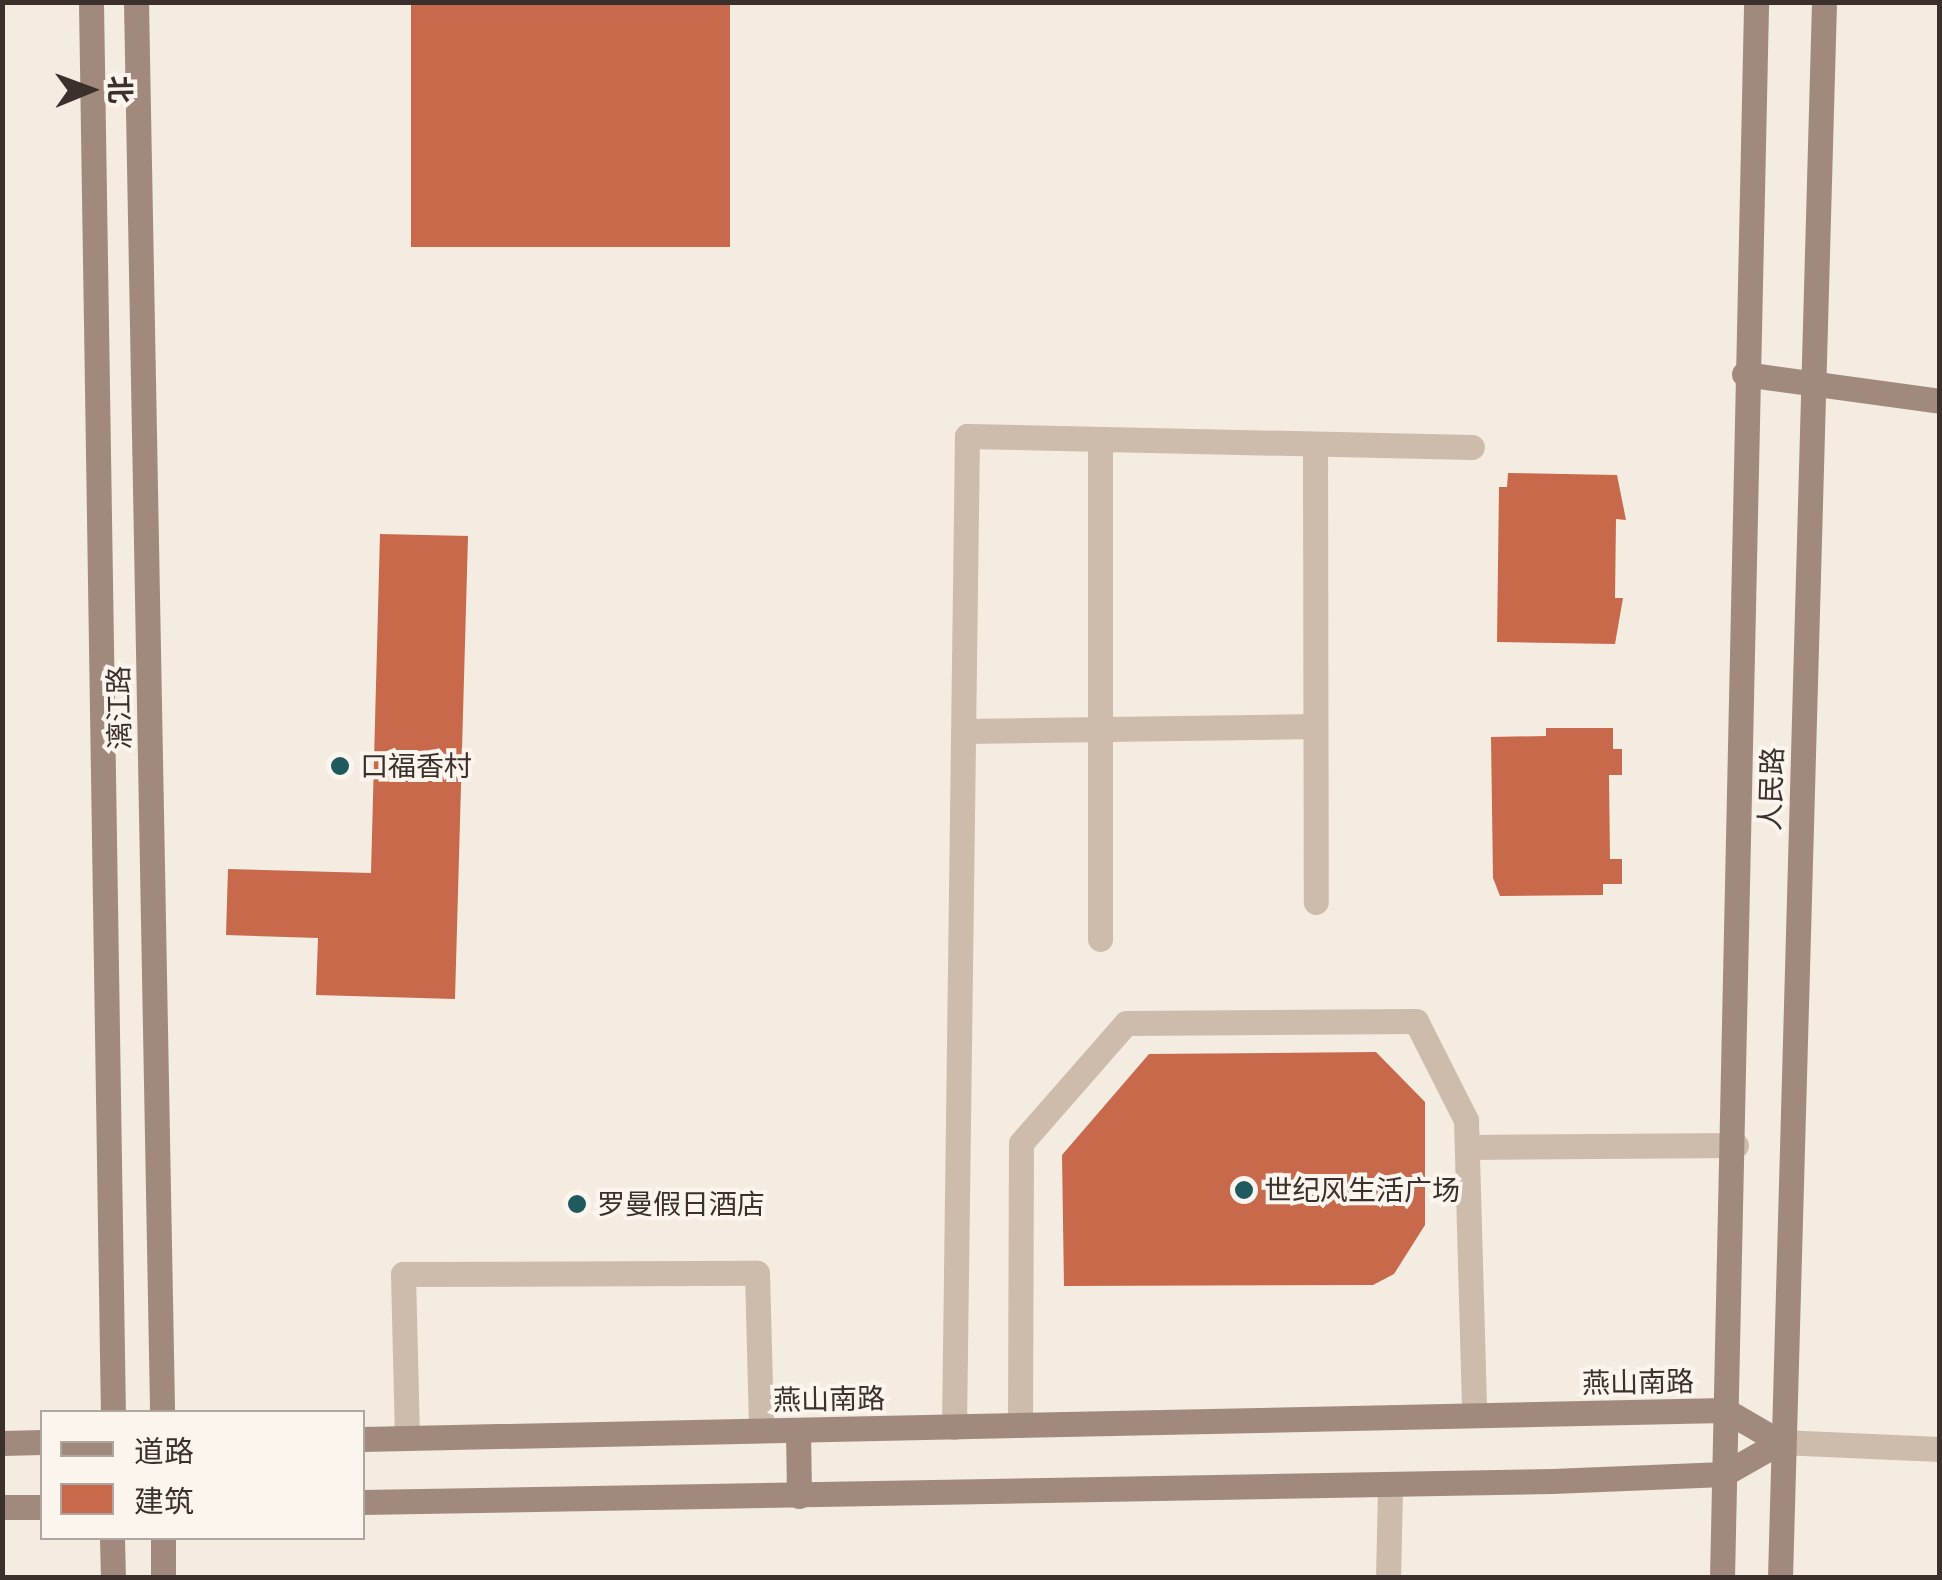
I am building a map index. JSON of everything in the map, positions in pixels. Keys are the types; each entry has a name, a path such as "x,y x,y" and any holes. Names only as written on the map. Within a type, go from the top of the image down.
{"main road":[{"name":"漓江路","path":"91,2 113,1410"},
{"name":"漓江路","path":"136,2 162,1410"},
{"name":"人民路","path":"1722,1578 1736,1146 1744,374 1756,2"},
{"name":"人民路","path":"1780,1578 1780,1442 1824,2"},
{"path":"1744,374 1940,401"},
{"name":"燕山南路","path":"365,1438 1725,1410 1780,1442"},
{"path":"798,1430 799,1496"},
{"path":"2,1443 40,1442"},
{"path":"365,1502 1390,1487 1724,1474 1780,1442"},
{"path":"2,1507 40,1507"},
{"path":"112,1540 113,1578"},
{"path":"163,1540 163,1578"}],"street":[{"path":"954,1426 967,436 1472,447"},
{"path":"1100,439 1100,939"},
{"path":"1315,445 1316,902"},
{"path":"965,731 1315,726"},
{"path":"1020,1425 1021,1143 1126,1024 1416,1021 1466,1120 1474,1415"},
{"path":"1466,1147 1736,1146"},
{"path":"407,1438 403,1274 757,1273 760,1430"},
{"path":"1780,1442 1940,1449"},
{"path":"1388,1578 1390,1487"}],"building":[{"path":"411,2 730,2 730,247 411,247"},
{"path":"1508,473 1617,475 1626,520 1616,519 1615,598 1623,598 1615,644 1497,642 1499,487 1507,487"},
{"path":"380,534 468,536 455,999 316,995 318,938 226,935 228,869 371,873"},
{"path":"1546,728 1613,728 1613,749 1622,749 1622,775 1609,775 1610,859 1622,859 1622,884 1603,884 1603,895 1500,896 1493,878 1491,737 1546,736"},
{"name":"世纪风生活广场","path":"1376,1052 1425,1102 1425,1225 1394,1274 1373,1285 1064,1286 1062,1155 1149,1054"}],"place":[{"name":"口福香村","path":"340,766"},
{"name":"世纪风生活广场","path":"1244,1190"},
{"name":"罗曼假日酒店","path":"577,1204"}]}
